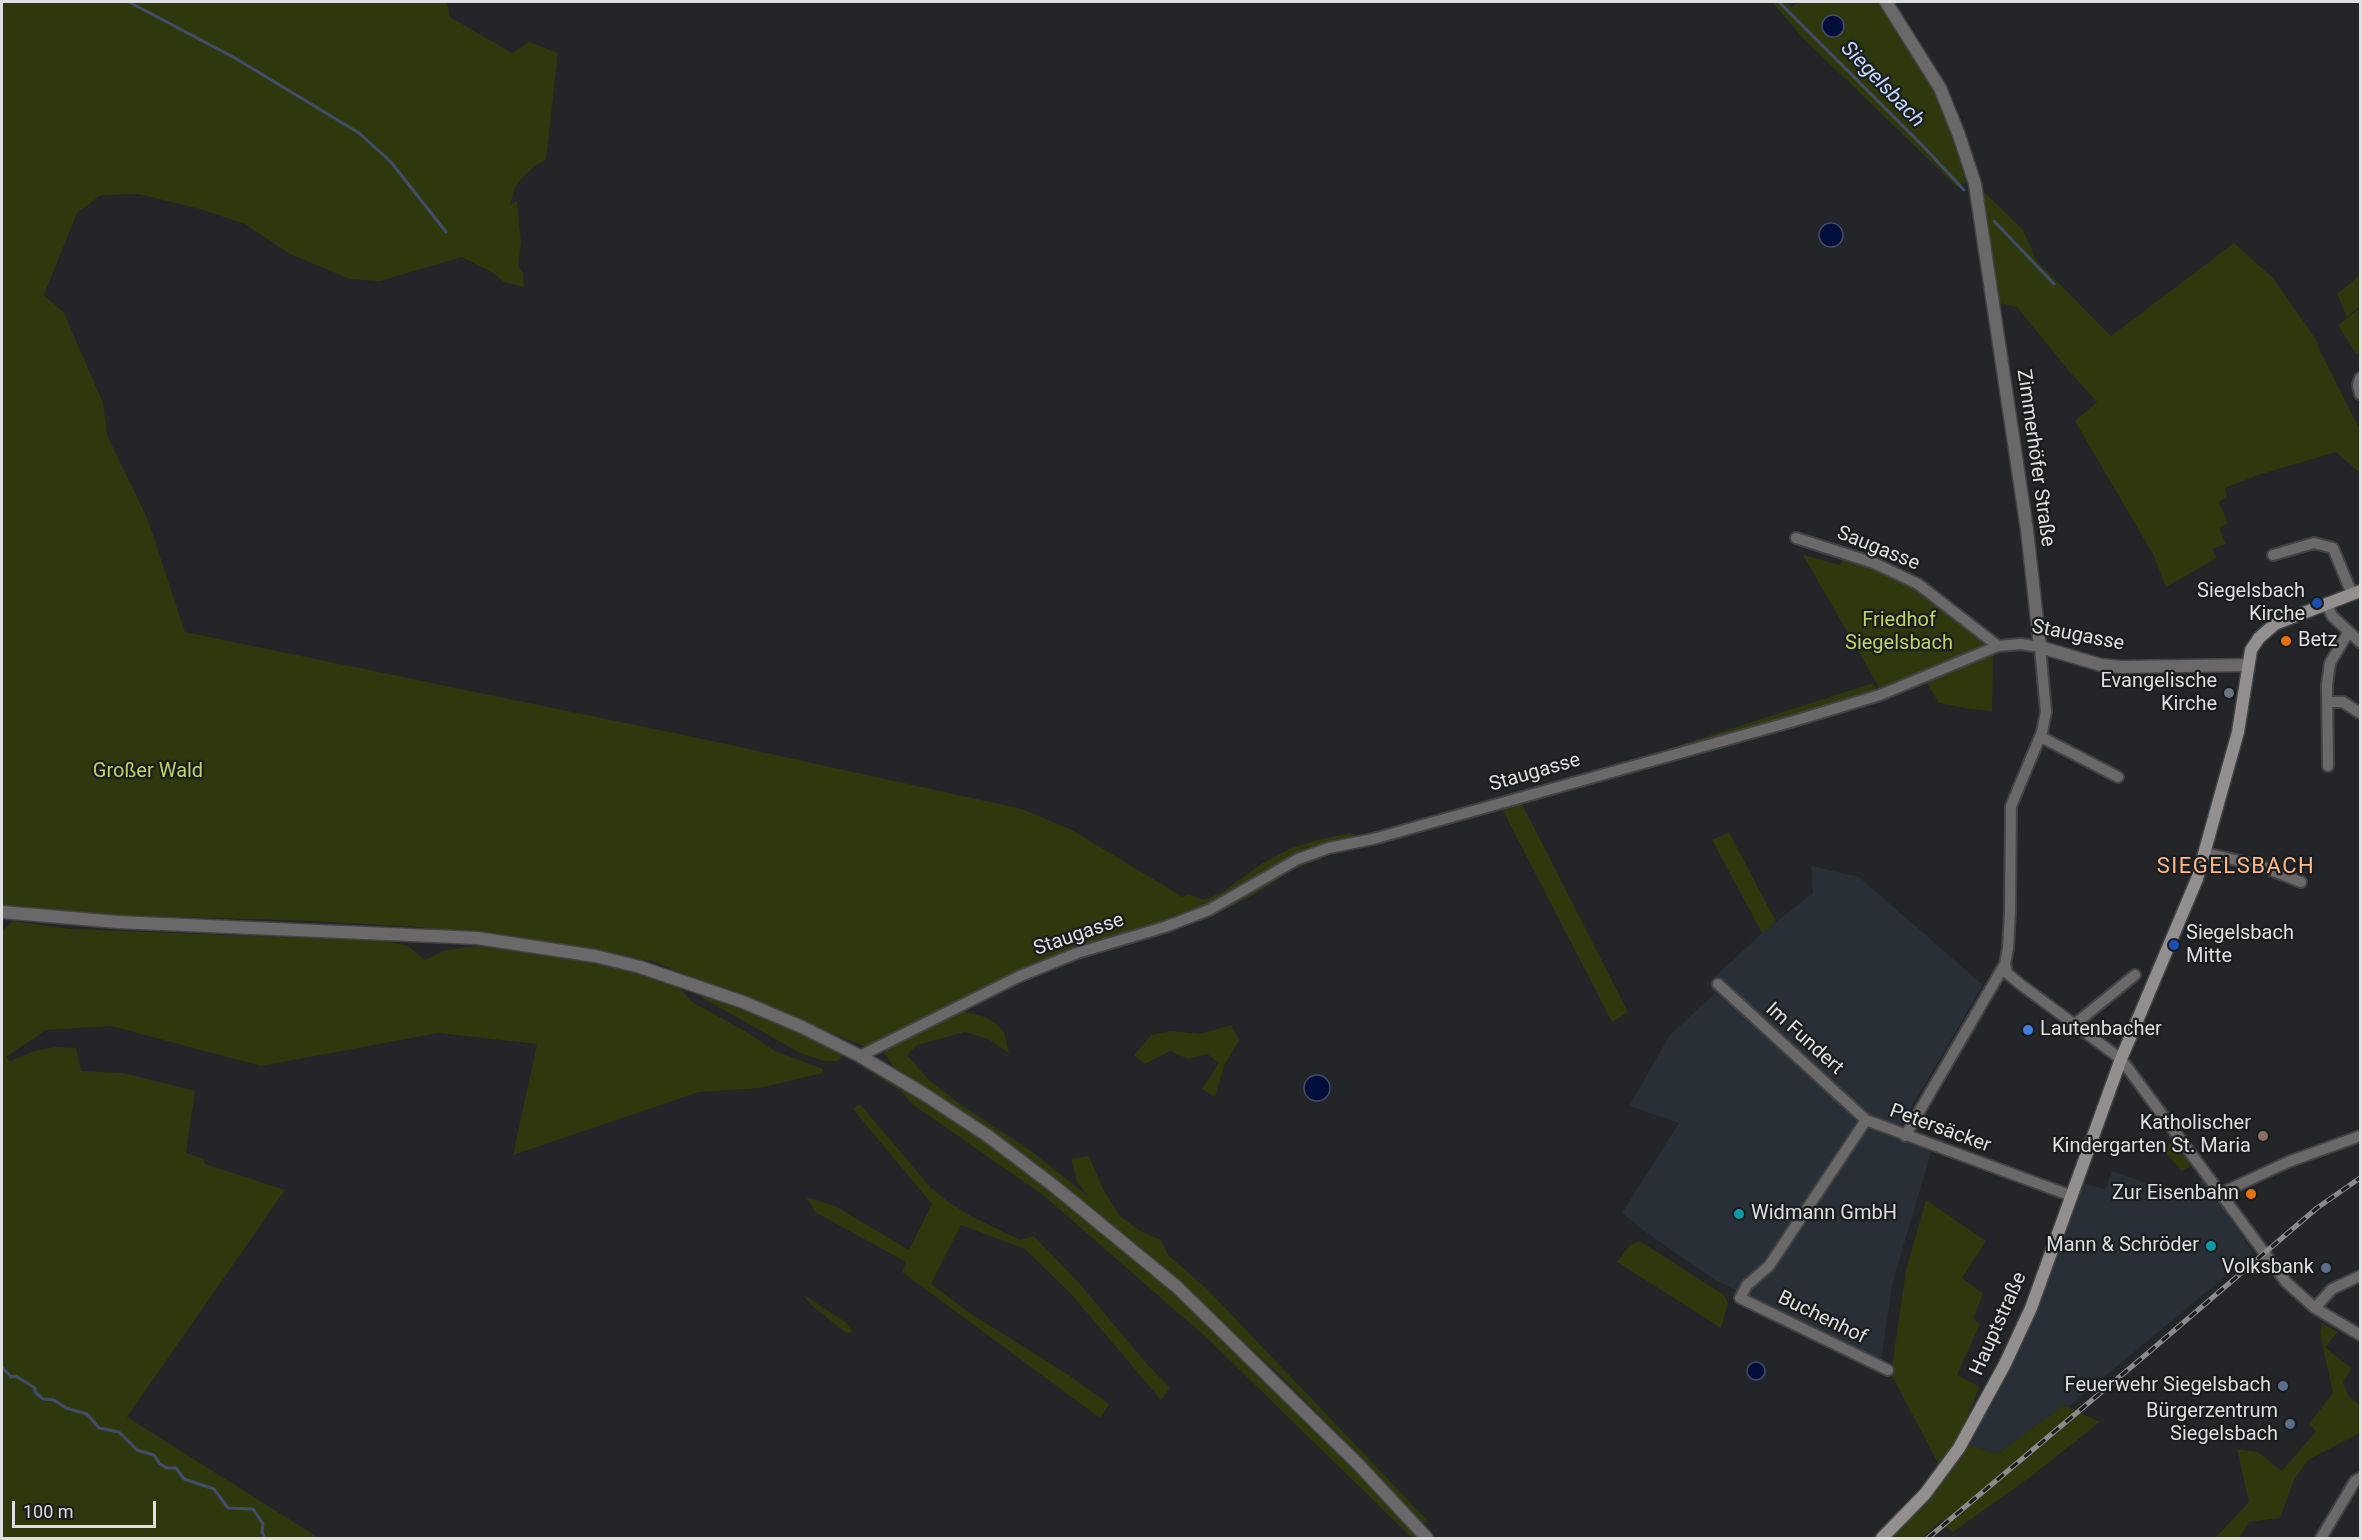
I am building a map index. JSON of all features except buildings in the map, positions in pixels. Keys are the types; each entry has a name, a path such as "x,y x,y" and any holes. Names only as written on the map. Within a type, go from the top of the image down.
{"main road":[{"name":"Hauptstraße","path":"1882,1539 1938,1478 1959,1448 2031,1308 2121,1059 2196,883 2238,732 2251,650 2259,638 2275,624 2356,593"}],"street":[{"name":"Zimmerhöfer Straße","path":"1886,2 1940,88 1975,184 2027,530 2040,647"},
{"path":"2361,378 2358,385 2361,394"},
{"name":"Saugasse","path":"1796,538 1874,563 1918,584 1998,646"},
{"path":"2273,555 2314,543 2333,548 2356,593"},
{"path":"2327,605 2332,616 2348,633 2361,642"},
{"path":"2328,766 2327,685 2330,663 2348,633"},
{"name":"Staugasse","path":"860,1056 1018,977 1077,953 1165,927 1209,910 1298,859 1329,848 1384,836 1880,695 1998,646 2021,644 2040,647 2101,665 2121,667 2248,665"},
{"path":"1905,1136 2005,964 2010,912 2011,806 2041,736 2046,712 2040,647"},
{"path":"2328,702 2343,702 2361,713"},
{"path":"2041,736 2118,777"},
{"path":"2206,853 2261,866 2301,882"},
{"path":"2,912 117,922 477,938 595,956 640,967 744,1002 860,1056 988,1136 1054,1186 1177,1287 1358,1464 1427,1539"},
{"path":"2005,964 2007,973 2121,1059 2286,1282 2315,1308 2361,1335"},
{"path":"2075,1024 2135,975"},
{"name":"Im Fundert","path":"1718,984 1866,1120"},
{"name":"Petersäcker","path":"1740,1298 1747,1285 1769,1266 1866,1120 2072,1196"},
{"path":"2219,1194 2288,1162 2361,1136"},
{"path":"2315,1308 2332,1289 2361,1276"},
{"name":"Buchenhof","path":"1740,1298 1888,1370"},
{"path":"2321,1539 2355,1481 2361,1478"}],"shaded area":[{"path":"1811,866 1859,877 1983,985 1895,1135 1896,1139 1931,1152 1892,1285 1881,1362 1715,1280 1622,1213 1679,1123 1629,1106 1670,1035 1715,993 1707,984 1762,933 1813,893"},
{"path":"2112,1171 2180,1198 2203,1179 2252,1251 2251,1255 2068,1407 2064,1405 1997,1454 1967,1444 2039,1300 2083,1183 2105,1189"}],"green space":[{"name":"Großer Wald","path":"2,2 447,2 450,17 512,53 529,42 558,53 546,160 535,166 515,187 510,205 517,201 521,242 518,266 523,273 524,287 504,282 493,273 462,257 380,281 350,279 290,254 245,224 200,209 138,194 101,195 77,213 44,295 64,313 103,403 107,435 148,520 185,632 703,739 1022,809 1070,829 1183,897 1188,894 1204,900 1224,891 1261,864 1289,849 1350,833 1357,836 1327,845 1202,909 1001,982 866,1047 652,961 419,927 116,915 2,905"},
{"path":"1772,2 1786,2 1791,7 1799,2 1881,2 1930,80 1948,114 1959,149 1966,183 1957,187 1803,38"},
{"path":"1977,185 2023,230 2036,260 2111,336 2234,243 2273,278 2317,341 2360,430 2360,473 2336,452 2258,475 2225,488 2227,497 2219,502 2228,523 2219,528 2226,544 2212,549 2217,558 2166,587 2154,556 2075,421 2097,402 2017,307 1995,302"},
{"path":"2360,275 2360,306 2347,317 2337,294"},
{"path":"2360,308 2360,352 2357,355 2338,325"},
{"name":"Friedhof Siegelsbach","path":"1803,555 1840,565 1844,558 1915,588 1986,645 1880,689"},
{"path":"1993,655 1992,711 1939,703 1925,680"},
{"path":"1873,683 1877,691 1818,711 1667,752 1668,749"},
{"path":"1521,802 1628,1012 1612,1022 1501,807"},
{"path":"1729,832 1776,922 1762,933 1712,840"},
{"path":"1324,854 1325,857 1292,870 1255,894 1207,919 1204,916 1283,871"},
{"path":"13,921 71,929 388,941 408,946 425,960 446,950 478,946 589,960 674,982 692,1002 745,1031 775,1051 823,1069 823,1073 760,1088 699,1092 513,1155 537,1044 438,1033 261,1066 111,1026 46,1030 6,1057 10,1061 34,1051 56,1047 76,1048 81,1071 123,1073 195,1091 186,1153 204,1159 205,1164 285,1190 127,1417 319,1538 2,1538 2,931"},
{"path":"696,990 804,1033 842,1052 842,1057 837,1061 824,1061 800,1053 701,997"},
{"path":"958,1010 985,1017 995,1023 1004,1032 1009,1053 988,1039 965,1032 917,1045 907,1055 927,1078 957,1102 1031,1151 1088,1196 1077,1181 1071,1159 1089,1156 1103,1189 1120,1216 1140,1231 1161,1240 1168,1255 1207,1289 1428,1521 1423,1524 1280,1375 1150,1257 1026,1156 896,1071 885,1054 886,1050"},
{"path":"1231,1025 1239,1040 1224,1066 1215,1097 1202,1089 1219,1063 1207,1054 1188,1059 1170,1051 1145,1064 1134,1055 1151,1035 1171,1031 1200,1034"},
{"path":"854,1062 859,1062 903,1086 985,1141 1054,1192 1144,1267 1230,1345 1349,1462 1418,1536 1412,1538 1207,1338 1043,1195 912,1104 901,1091"},
{"path":"860,1104 931,1188 950,1203 1020,1240 1034,1236 1079,1283 1170,1388 1161,1400 1072,1295 1025,1249 961,1225 931,1284 970,1313 1070,1376 1109,1404 1100,1418 902,1272 906,1262 815,1212 806,1197 835,1206 909,1250 932,1204 853,1109"},
{"path":"2173,1141 2191,1166 2182,1171 2162,1149"},
{"path":"1926,1200 1986,1241 1962,1278 1983,1294 1973,1318 1980,1324 1957,1375 1980,1387 1960,1434 1940,1467 1891,1374 1906,1270"},
{"path":"1640,1241 1724,1295 1728,1303 1721,1328 1617,1262 1630,1245"},
{"path":"803,1294 845,1322 853,1331 845,1332 811,1305"},
{"path":"2322,1323 2338,1332 2325,1347 2352,1369 2343,1382 2348,1395 2360,1406 2360,1433 2308,1460 2294,1480 2280,1518 2249,1522 2239,1538 2215,1538 2249,1502 2237,1449 2258,1452 2282,1471 2316,1431 2309,1424 2333,1393 2320,1333"},
{"path":"2064,1405 2100,1422 2029,1478 1953,1532 1946,1527 1943,1519 1922,1538 1891,1538 1928,1501 1967,1444 1997,1454"}],"water":[{"path":"1833,15 1841,18 1844,26 1841,34 1833,37 1825,34 1822,26 1825,18"},
{"path":"1831,223 1839,227 1843,235 1839,243 1831,247 1823,243 1819,235 1823,227"},
{"path":"1317,1075 1326,1079 1330,1088 1326,1097 1317,1101 1308,1097 1304,1088 1308,1079"},
{"path":"1756,1362 1762,1365 1765,1371 1762,1377 1756,1380 1750,1377 1747,1371 1750,1365"}],"waterway":[{"path":"129,2 235,58 359,133 391,162 446,232"},
{"name":"Siegelsbach","path":"1779,2 1964,190"},
{"name":"Siegelsbach","path":"1994,221 2054,284"},
{"path":"2,1367 11,1377 16,1376 35,1388 35,1392 43,1399 54,1400 66,1408 87,1414 99,1428 119,1432 137,1450 154,1455 160,1464 167,1468 176,1468 184,1479 214,1489 228,1508 253,1509 263,1524 262,1532 265,1538"}],"railway":[{"path":"1928,1538 2317,1208 2360,1178"}],"place":[{"name":"Siegelsbach Kirche","path":"2317,603"},
{"name":"Betz","path":"2286,641"},
{"name":"Evangelische Kirche","path":"2229,693"},
{"name":"Siegelsbach Mitte","path":"2174,945"},
{"name":"Lautenbacher","path":"2028,1030"},
{"name":"Katholischer Kindergarten St. Maria","path":"2263,1136"},
{"name":"Zur Eisenbahn","path":"2251,1194"},
{"name":"Widmann GmbH","path":"1739,1214"},
{"name":"Mann & Schröder","path":"2211,1246"},
{"name":"Volksbank","path":"2326,1268"},
{"name":"Feuerwehr Siegelsbach","path":"2283,1386"},
{"name":"Bürgerzentrum Siegelsbach","path":"2290,1424"}],"district":[{"name":"SIEGELSBACH","path":"2236,867"}]}
